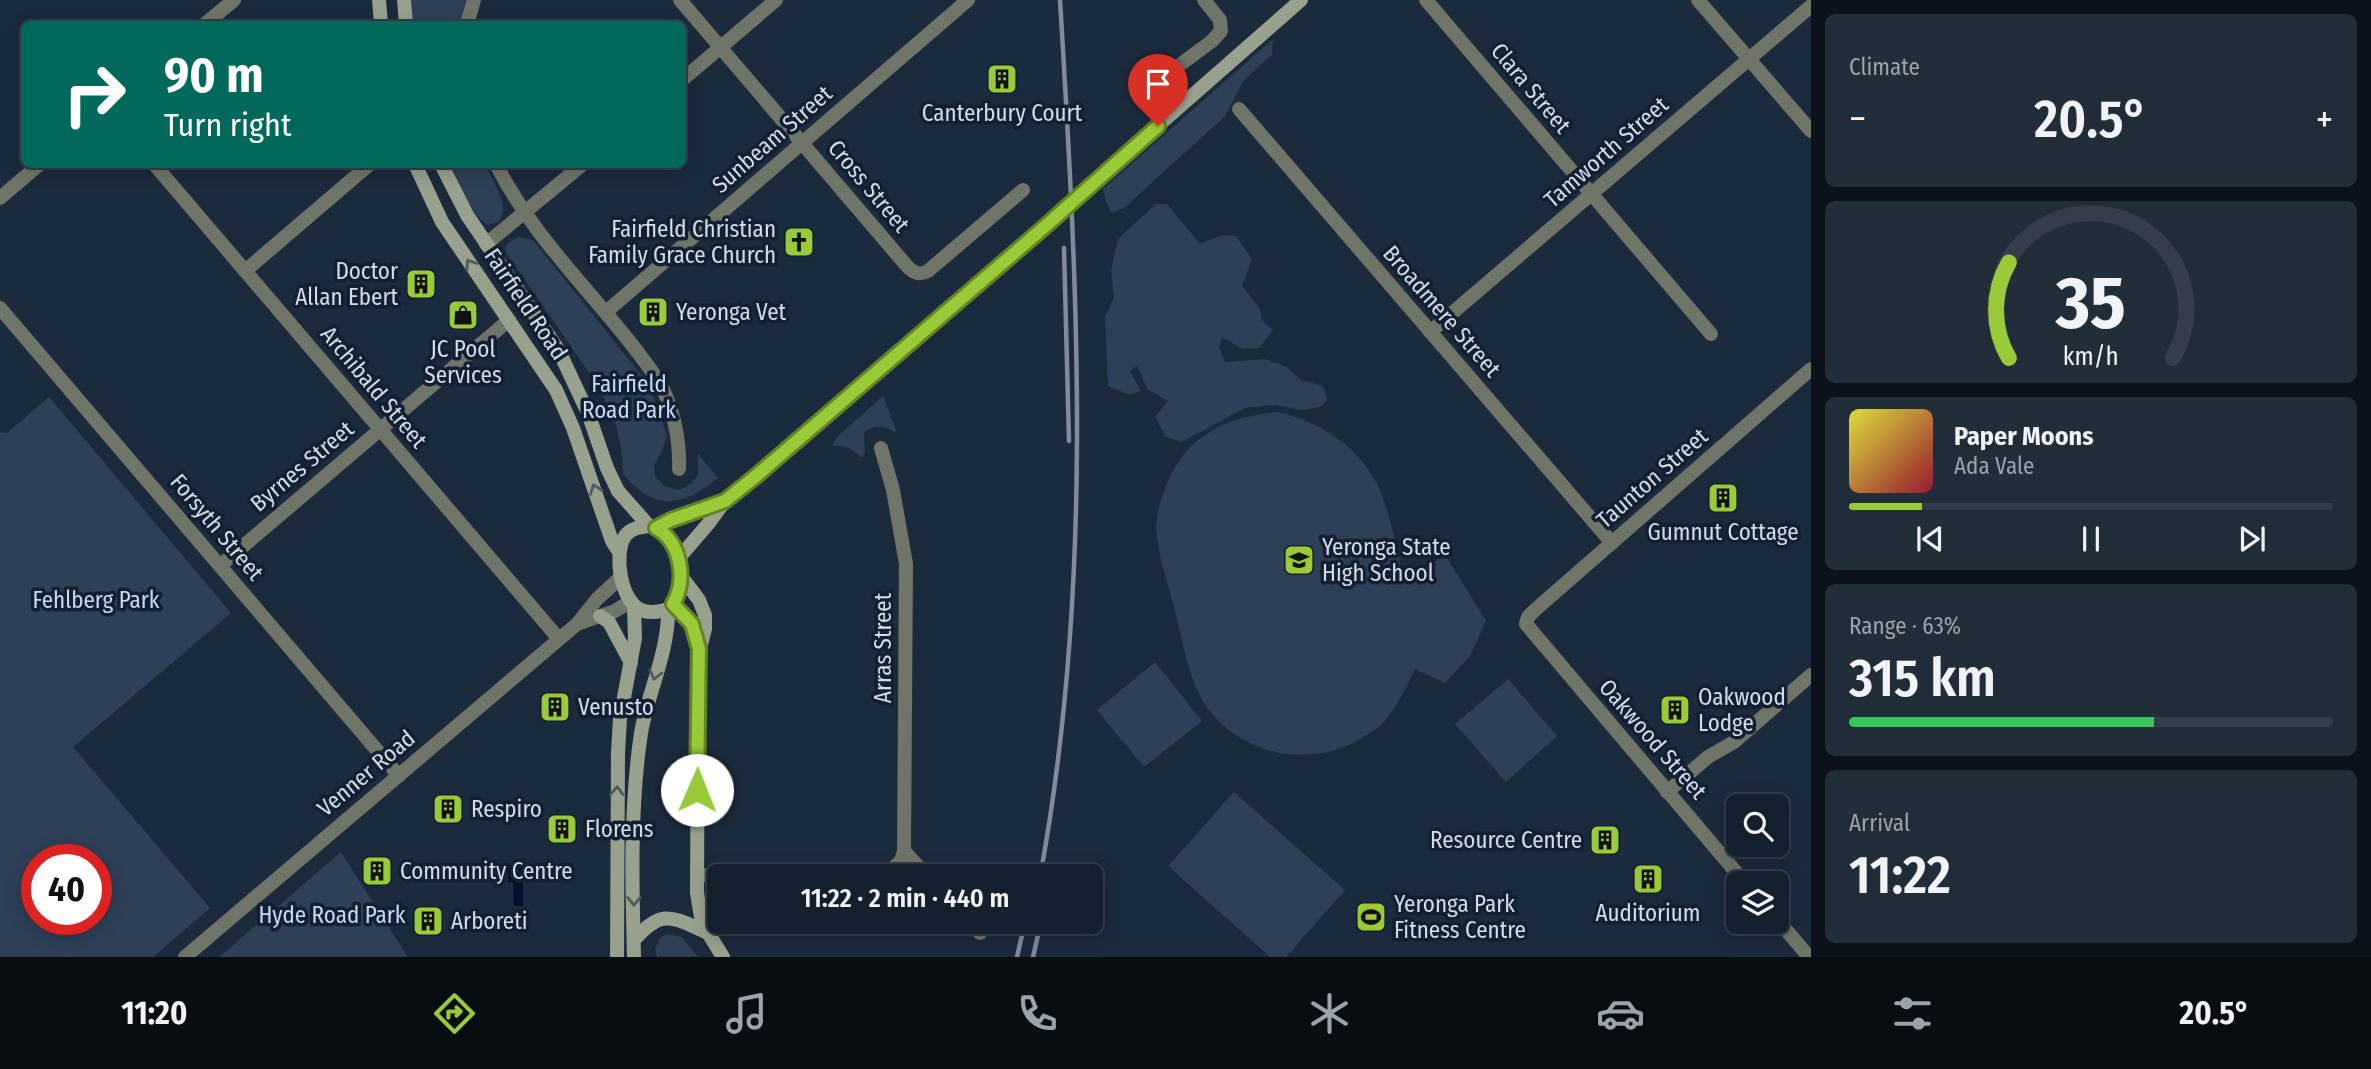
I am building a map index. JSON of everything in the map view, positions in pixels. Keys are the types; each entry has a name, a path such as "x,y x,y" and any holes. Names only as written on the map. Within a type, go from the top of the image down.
{"main road":[{"path":"379,0 381,21"},
{"path":"404,0 406,21"},
{"path":"678,559 725,501 1041,230 1301,0"},
{"name":"Fairfield Road","path":"417,168 442,222 550,380 566,408 611,541 619,552"},
{"name":"Fairfield Road","path":"443,168 467,215 559,351 584,402 618,491 653,527"},
{"path":"617,957 618,752 620,719 635,638 633,604 621,578 619,552 625,536 637,527 653,527 725,501"},
{"path":"634,957 636,770 642,730 668,629 671,606 681,586 678,559 669,538 653,527"},
{"path":"681,576 703,607 705,629 699,649 696,875 698,903 706,932 723,957"},
{"path":"633,604 650,612 671,606"},
{"path":"671,606 692,624 699,649"},
{"path":"600,616 609,622 631,663"},
{"path":"634,940 651,923 665,918 676,918 706,932"}],"street":[{"path":"209,21 234,0"},
{"path":"468,21 474,0"},
{"name":"Cross Street","path":"681,0 914,272 921,274 928,271 1023,190"},
{"path":"686,77 776,0"},
{"name":"Sunbeam Street","path":"606,312 968,0"},
{"path":"1146,90 1212,41 1222,28 1217,14 1204,0"},
{"name":"Clara Street","path":"1426,0 1711,334"},
{"path":"1698,0 1811,131"},
{"name":"Tamworth Street","path":"1430,332 1811,6"},
{"name":"Broadmere Street","path":"1239,109 1612,542"},
{"path":"0,198 35,168"},
{"name":"Archibald Street","path":"157,168 559,639"},
{"path":"245,271 365,168"},
{"path":"498,168 524,214 650,369 666,396 678,432 679,469"},
{"path":"486,244 578,168"},
{"name":"Forsyth Street","path":"0,308 399,776"},
{"name":"Byrnes Street","path":"220,565 509,320"},
{"name":"Taunton Street","path":"1526,624 1528,617 1536,609 1811,369"},
{"name":"Arras Street","path":"881,448 895,499 906,564 904,851"},
{"name":"Venner Road","path":"185,957 577,624 597,600 621,578"},
{"name":"Venner Road","path":"577,624 633,604"},
{"name":"Oakwood Street","path":"1526,624 1735,871"},
{"path":"1668,792 1708,758 1734,742 1811,675"},
{"path":"897,864 904,851"},
{"path":"904,851 916,864"},
{"path":"696,875 707,875"},
{"path":"1789,933 1809,957"}],"green space":[{"path":"410,0 466,0 462,21 413,21"},
{"path":"1273,39 1272,55 1244,80 1225,116 1124,208 1112,213 1103,189"},
{"path":"451,168 487,168 502,201 502,215 498,222 488,225 475,213"},
{"path":"1156,204 1167,204 1200,244 1222,235 1236,236 1252,259 1242,286 1260,309 1261,319 1273,330 1259,348 1243,349 1222,337 1219,348 1225,362 1264,359 1287,367 1301,380 1323,386 1327,400 1320,407 1302,410 1275,405 1245,408 1182,442 1166,437 1155,417 1168,401 1147,389 1137,365 1130,371 1141,391 1129,395 1108,386 1105,317 1114,297 1111,271 1118,239"},
{"name":"Fairfield Road Park","path":"519,237 533,240 650,386 667,436 654,465 655,476 664,486 679,490 691,484 698,475 698,454 718,478 693,495 669,501 646,495 623,474 616,425 599,387 507,254 505,247"},
{"path":"883,396 897,433 881,426 864,432 865,452 862,458 848,448 832,446 837,437"},
{"name":"Fehlberg Park","path":"49,397 231,613 73,747 210,908 153,957 0,957 0,432 7,433"},
{"path":"1278,412 1309,422 1337,438 1350,448 1371,473 1390,521 1404,578 1446,556 1486,621 1470,656 1445,683 1415,669 1397,704 1379,727 1346,746 1306,755 1264,749 1245,740 1228,729 1204,703 1189,667 1156,531 1164,491 1172,472 1194,444 1223,425"},
{"path":"1155,662 1202,721 1144,767 1097,710"},
{"path":"1508,679 1557,736 1506,782 1455,724"},
{"path":"1234,792 1345,890 1286,957 1270,957 1168,866"},
{"name":"Hyde Road Park","path":"341,852 408,957 219,957"},
{"path":"668,934 682,937 698,957 657,957 655,948 661,937"}],"shaded area":[{"path":"523,864 523,906 514,906 513,882 508,882 508,865"}],"railway":[{"path":"1042,864 1057,768 1075,549 1076,330 1060,0"},
{"path":"1064,248 1069,441"},
{"path":"1017,957 1022,934"},
{"path":"1033,957 1038,934"}],"place":[{"name":"Canterbury Court","path":"1002,79"},
{"name":"Fairfield Christian Family Grace Church","path":"799,242"},
{"name":"Doctor Allan Ebert","path":"421,284"},
{"name":"Yeronga Vet","path":"653,312"},
{"name":"JC Pool Services","path":"463,315"},
{"name":"Gumnut Cottage","path":"1723,498"},
{"name":"Yeronga State High School","path":"1299,560"},
{"name":"Venusto","path":"555,707"},
{"name":"Oakwood Lodge","path":"1675,710"},
{"name":"Respiro","path":"448,809"},
{"name":"Florens","path":"562,829"},
{"name":"Resource Centre","path":"1605,840"},
{"name":"Community Centre","path":"377,871"},
{"name":"Auditorium","path":"1648,879"},
{"name":"Yeronga Park Fitness Centre","path":"1371,917"},
{"name":"Arboreti","path":"428,921"}],"route":[{"path":"697,790 699,649 692,624 673,604 681,586 676,552 669,538 656,528 725,501 1158,126"}]}
